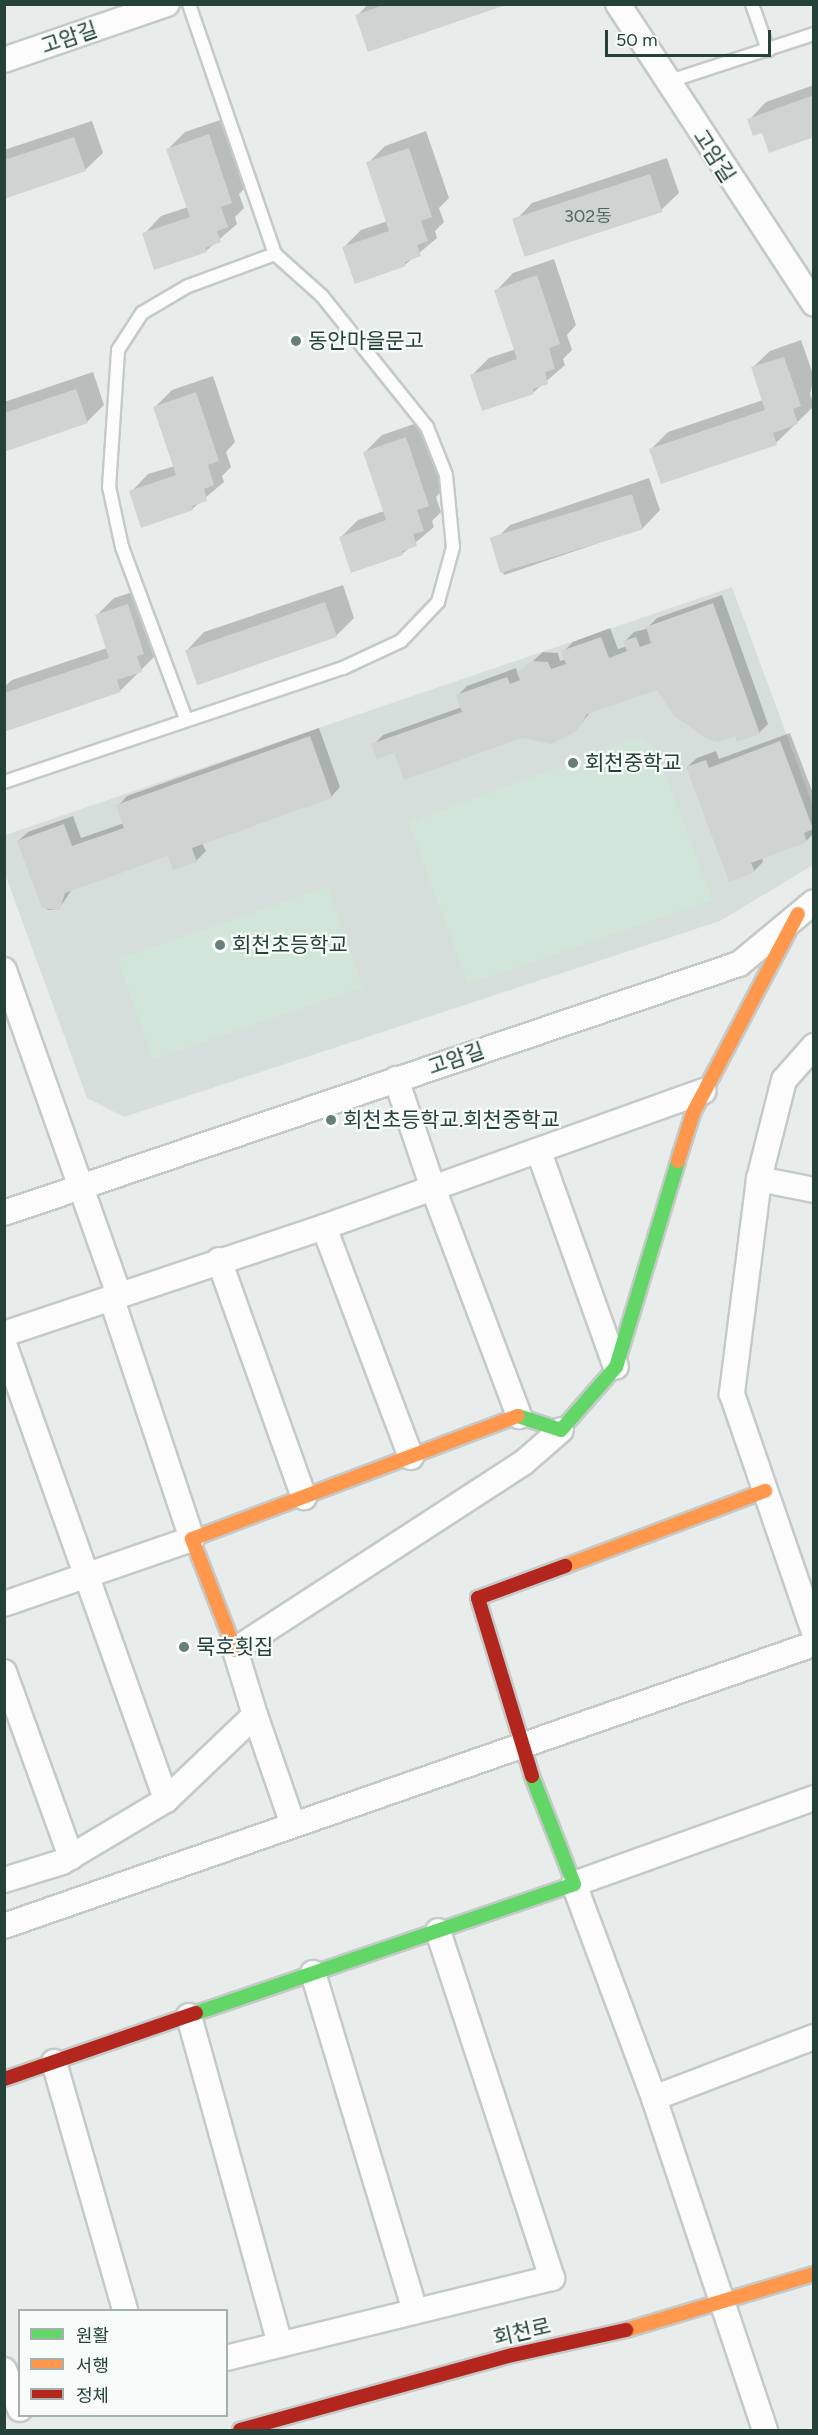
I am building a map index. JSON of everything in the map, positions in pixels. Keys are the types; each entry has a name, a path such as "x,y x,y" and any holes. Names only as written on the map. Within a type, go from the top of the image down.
{"street":[{"name":"고암길","path":"4,60 167,4"},
{"name":"고암길","path":"618,4 666,82 813,304"},
{"name":"고암길","path":"4,1213 739,964 806,908"},
{"path":"235,1650 523,1463 561,1430 616,1367 703,1091 806,908"},
{"path":"4,970 82,1187 192,1539 235,1650 293,1825"},
{"path":"813,1046 784,1080 759,1179 732,1394 813,1632"},
{"path":"396,1079 433,1188 519,1416"},
{"path":"4,1334 219,1260 324,1227 539,1152 703,1091"},
{"path":"539,1152 616,1367"},
{"path":"759,1179 813,1190"},
{"path":"324,1227 411,1457"},
{"path":"219,1260 304,1497"},
{"path":"4,1344 166,1800"},
{"path":"4,1604 192,1539 519,1416 561,1430"},
{"path":"765,1491 478,1598 520,1747 654,2098 765,2430"},
{"path":"4,1926 813,1644"},
{"path":"4,1672 71,1857"},
{"path":"4,1880 71,1857 166,1800 255,1715"},
{"path":"4,2079 574,1884 813,1798"},
{"path":"228,2358 552,2278 438,1931"},
{"path":"313,1973 415,2312"},
{"path":"189,2016 280,2345"},
{"path":"654,2098 813,2037"},
{"path":"54,2062 124,2309"},
{"name":"회천로","path":"240,2430 513,2355 655,2324 813,2274"},
{"path":"4,2370 18,2404"}],"lane":[{"path":"4,782 343,668 401,641 438,602 453,547 446,475 428,427 322,296 275,254 189,4"},
{"path":"752,4 768,50"},
{"path":"666,82 813,34"},
{"path":"186,719 122,547 109,487 118,350 142,313 188,286 275,254"}],"shaded area":[{"path":"732,587 813,806 813,865 720,921 124,1117 87,1098 5,874 5,835"}],"green space":[{"path":"637,738 655,746 712,900 468,984 409,823"},
{"path":"328,887 363,987 153,1060 118,959"}],"building":[{"path":"387,4 506,5 368,52 355,15"},
{"path":"814,95 814,137 769,153 762,133 753,136 747,119"},
{"path":"209,134 232,203 221,207 228,227 217,231 221,242 205,248 207,252 154,270 142,233 190,217 166,149"},
{"path":"74,137 86,171 4,199 4,160"},
{"path":"409,148 432,217 421,221 428,241 417,245 421,256 405,262 406,266 355,284 342,247 389,231 366,162"},
{"path":"650,174 662,212 524,257 512,219"},
{"path":"537,275 560,344 549,348 555,369 545,372 548,384 533,389 534,394 482,411 470,375 517,359 494,290"},
{"path":"784,357 801,406 793,409 798,424 773,433 777,445 661,484 649,449 765,410 751,367"},
{"path":"76,389 88,423 4,452 4,413"},
{"path":"196,392 219,461 208,465 214,485 204,489 207,501 192,506 193,510 141,528 129,491 176,475 153,407"},
{"path":"406,437 429,506 417,510 424,531 413,534 417,546 402,551 403,555 351,573 339,537 386,520 363,452"},
{"path":"632,494 643,529 500,573 490,538"},
{"path":"325,602 337,637 197,685 185,650"},
{"path":"713,603 760,734 737,742 735,736 718,742 707,739 674,716 657,690 587,714 577,731 551,744 522,738 404,780 394,753 377,759 371,744 462,712 456,695 507,677 510,684 520,680 517,673 532,661 548,662 551,669 566,664 561,651 601,637 609,658 627,651 623,641 636,637 640,647 651,643 646,627"},
{"path":"128,604 144,654 137,656 142,672 117,680 121,692 4,732 4,693 109,658 95,615"},
{"path":"310,736 332,798 192,848 197,862 173,870 168,856 65,893 60,910 42,908 17,841 64,824 72,846 124,828 116,805"},
{"path":"780,741 813,829 804,833 807,842 751,863 755,872 729,882 686,767 706,760 709,768"}],"traffic: fast":[{"path":"518,1416 561,1430 616,1367 678,1161"},
{"path":"196,2013 574,1884 532,1776"}],"traffic: slow":[{"path":"678,1161 693,1113 798,914"},
{"path":"235,1650 192,1539 518,1416"},
{"path":"565,1566 765,1491"},
{"path":"626,2330 814,2274"}],"traffic: jam":[{"path":"532,1776 478,1598 565,1566"},
{"path":"4,2079 196,2013"},
{"path":"240,2430 513,2355 626,2330"}],"place":[{"name":"동안마을문고","path":"296,341"},
{"name":"회천중학교","path":"573,763"},
{"name":"회천초등학교","path":"220,945"},
{"name":"회천초등학교.회천중학교","path":"331,1120"},
{"name":"묵호횟집","path":"184,1647"}]}
